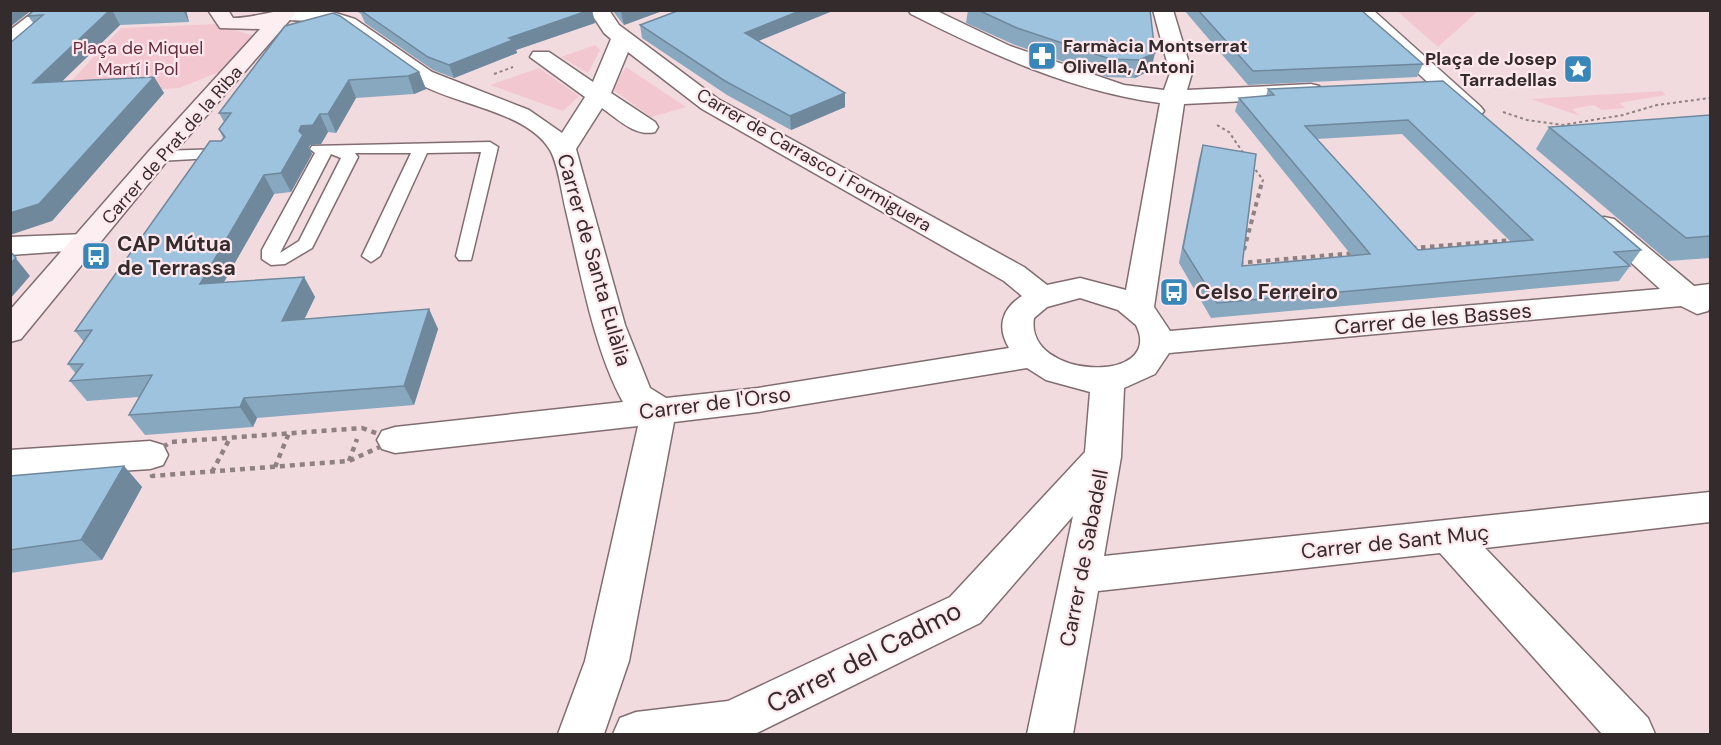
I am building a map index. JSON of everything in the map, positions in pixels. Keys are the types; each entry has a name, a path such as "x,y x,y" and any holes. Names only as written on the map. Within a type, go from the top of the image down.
{"street":[{"path":"12,39 49,10"},
{"path":"218,10 227,24 239,26 287,12"},
{"name":"Carrer de Carrasco i Formiguera","path":"599,10 611,29 710,104 1014,274 1040,295"},
{"path":"918,10 1002,51 1171,106 1336,90"},
{"path":"1138,309 1171,106 1180,73 1162,10"},
{"path":"1360,10 1479,117"},
{"name":"Carrer de Santa Eulàlia","path":"287,12 324,17 350,24 434,82 525,116 551,133 563,149 609,325 636,394 660,410"},
{"name":"Carrer de Prat de la Riba","path":"10,331 158,156 287,12"},
{"path":"563,149 587,116 599,94 616,57 622,36 648,27"},
{"path":"541,57 646,127"},
{"path":"1415,86 1442,85"},
{"path":"1587,210 1699,295 1710,315"},
{"path":"10,246 86,243"},
{"path":"1101,291 1144,261"},
{"path":"1069,289 1101,291 1138,309 1150,323 1155,342 1153,353 1144,366 1128,375 1108,380 1084,379 1060,374 1025,349 1018,333 1018,318 1026,305 1040,295 1069,289"},
{"name":"Carrer de les Basses","path":"1155,342 1192,341 1699,295"},
{"name":"Carrer de l'Orso","path":"395,440 758,400 1033,356"},
{"name":"Carrer de Sabadell","path":"1050,735 1103,457 1108,380"},
{"path":"581,735 607,661 660,410"},
{"name":"Carrer del Cadmo","path":"636,735 731,723 966,610 1103,457"},
{"path":"10,464 158,458"},
{"name":"Carrer de Sant Muç","path":"1080,576 1710,507"},
{"path":"1449,536 1632,735"}],"lane":[{"path":"327,149 490,147 465,256"},
{"path":"371,256 421,148"},
{"path":"327,149 350,158 306,244 285,258 271,259 271,250 327,149"},
{"path":"158,156 225,154"}],"path":[{"path":"1479,117 1492,108 1527,120 1563,125 1623,115 1657,105 1710,98"},
{"path":"1171,106 1206,119 1229,132 1263,180 1253,208 1241,263"},
{"path":"1406,249 1524,239"},
{"path":"1231,264 1359,253"},
{"path":"362,428 349,461 212,472 158,458 230,437 362,428"},
{"path":"275,467 289,433"},
{"path":"212,472 230,437"}],"green space":[{"path":"1397,10 1478,11 1438,47"},
{"name":"Plaça de Miquel Martí i Pol","path":"216,24 254,36 227,69 179,88 58,95 121,28"},
{"path":"595,45 600,50 588,73 561,57"},
{"path":"626,67 686,107 651,117 612,89"},
{"path":"539,68 579,96 563,111 490,85"},
{"path":"1662,91 1666,95 1619,103 1625,108 1602,110 1594,105 1572,109 1580,116 1531,99"}],"building":[{"path":"34,10 110,10 33,83 154,77 39,204 10,213 10,43 43,15 28,16"},
{"path":"360,10 590,10 509,38 513,40 449,65 428,57"},
{"path":"680,10 802,10 745,33 845,93 790,116 725,81 640,25"},
{"path":"978,10 1150,10 1155,53 1139,60 1110,59 1017,28"},
{"path":"1198,10 1361,10 1423,64 1253,71"},
{"path":"333,13 419,72 408,76 349,80 328,114 320,114 313,125 301,126 299,131 303,135 281,173 264,175 200,284 304,277 282,321 429,309 404,386 244,398 240,407 129,415 152,375 70,381 83,364 68,364 92,330 75,331 210,141 221,141 225,137 219,129 231,113 219,113 285,26"},
{"path":"1443,81 1641,250 1614,252 1630,266 1217,303 1183,248 1203,145 1256,154 1242,266 1370,254 1239,98 1274,95 1268,89","holes":["1408,120 1533,240 1418,250 1305,126"]},
{"path":"1710,115 1710,236 1686,238 1549,127"},
{"path":"10,251 16,258 10,264"},
{"path":"124,466 81,540 10,550 10,476"}],"place":[{"name":"Farmàcia Montserrat Olivella, Antoni","path":"1042,56"},
{"name":"Plaça de Josep Tarradellas","path":"1578,69"},
{"name":"CAP Mútua de Terrassa","path":"96,256"},
{"name":"Celso Ferreiro","path":"1174,292"}]}
